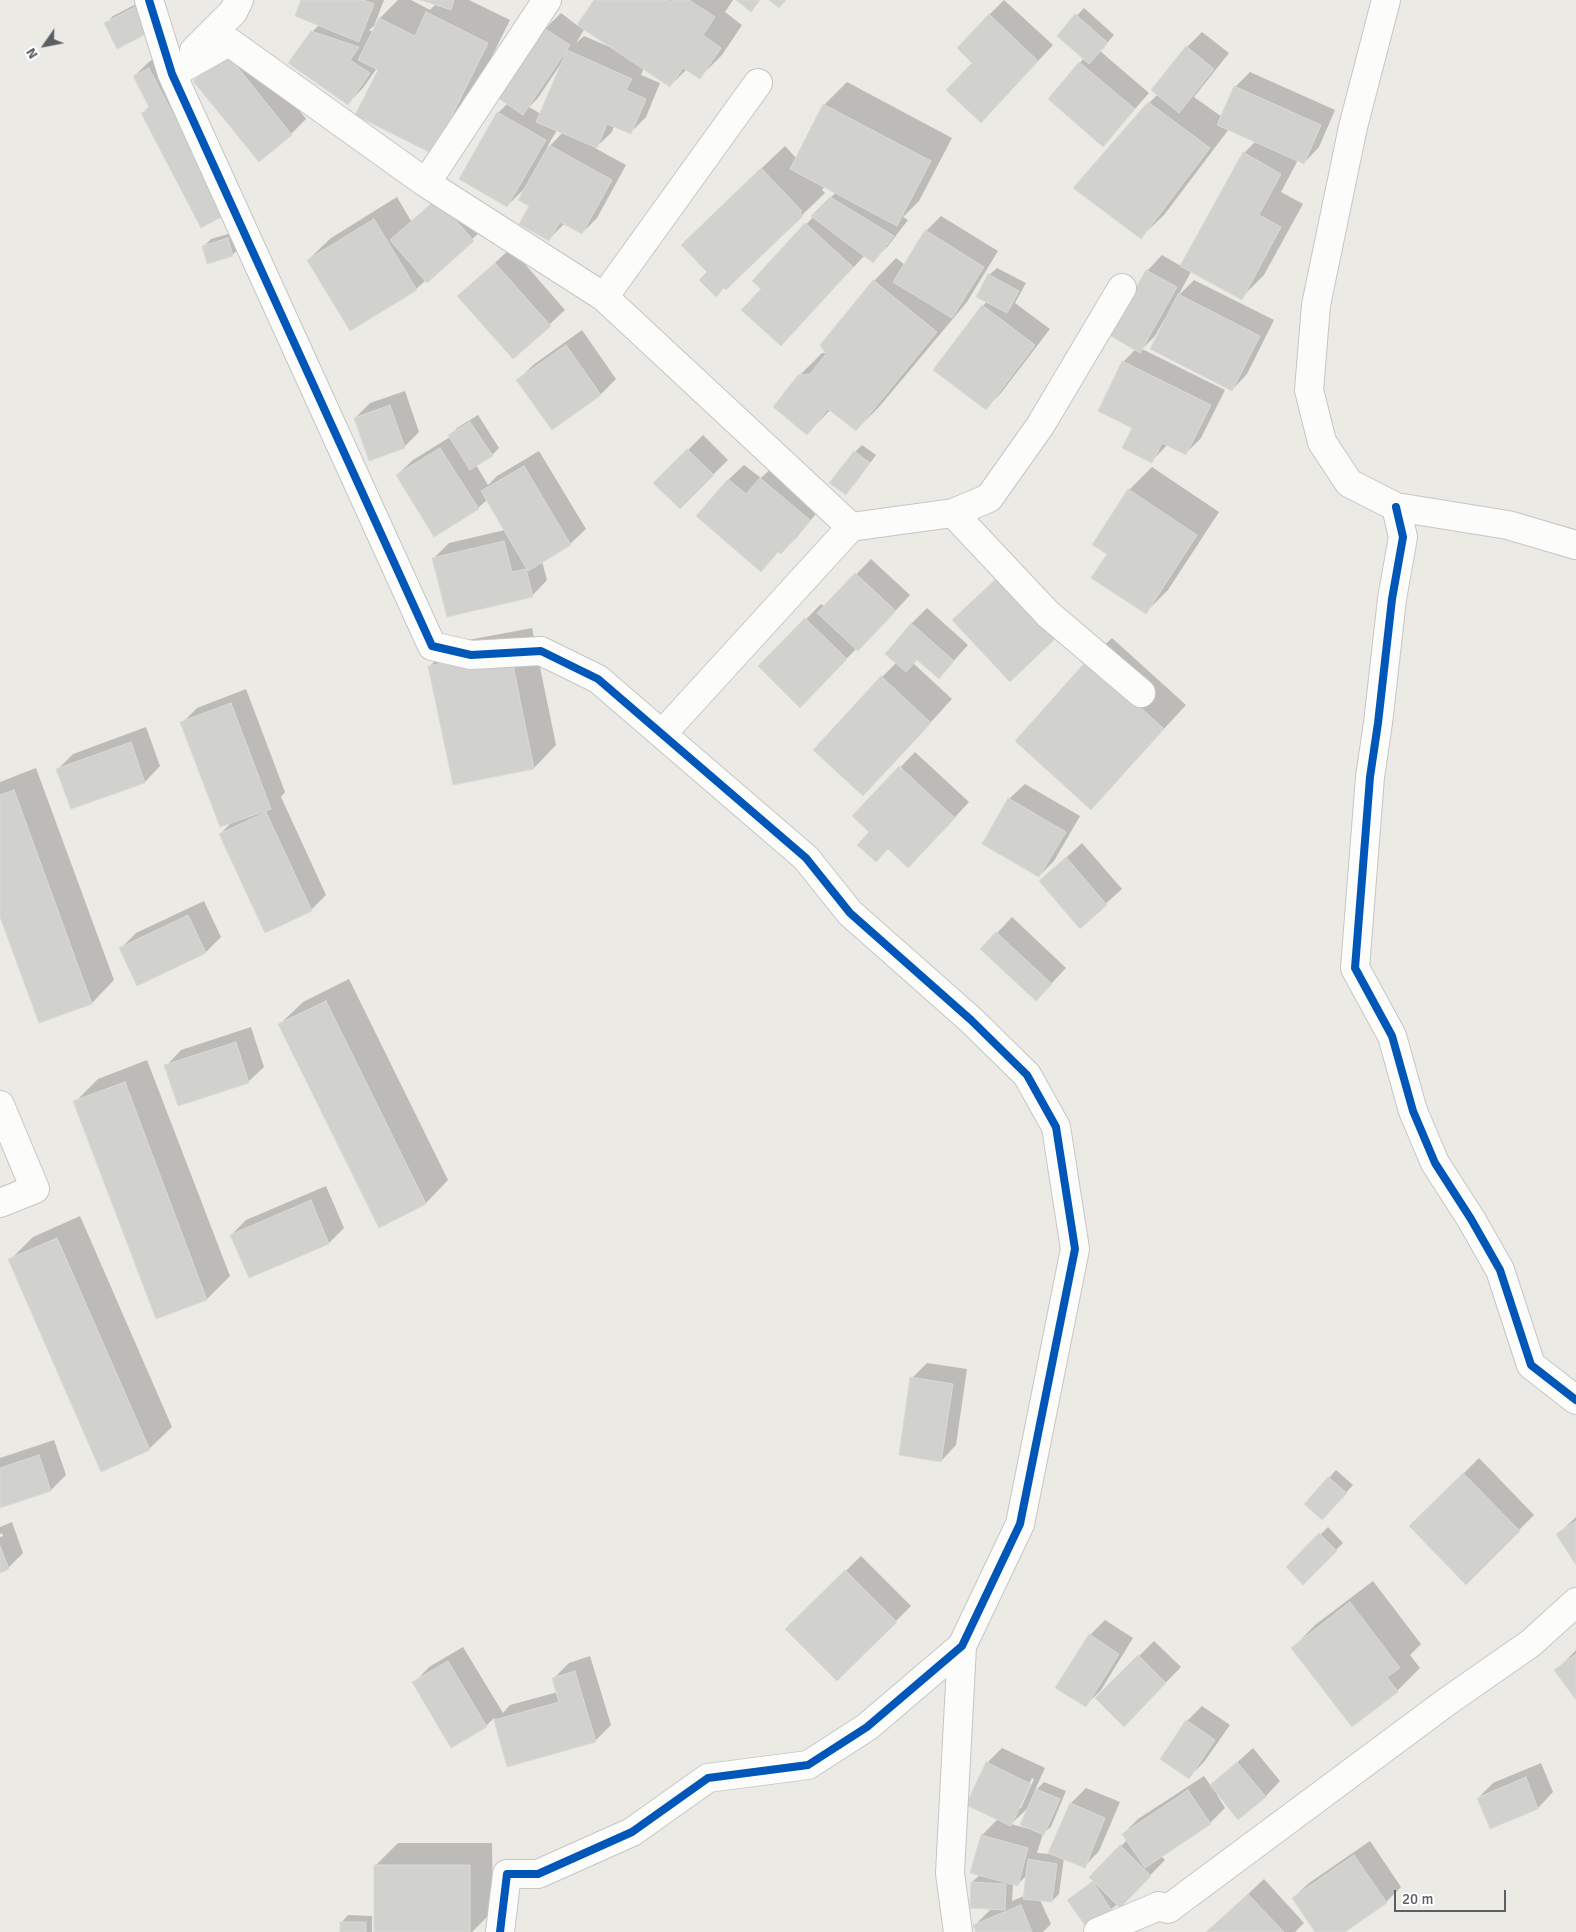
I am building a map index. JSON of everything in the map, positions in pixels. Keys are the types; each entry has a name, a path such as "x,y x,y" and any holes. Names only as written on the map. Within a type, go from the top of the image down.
{"street":[{"path":"149,0 172,74 432,646 471,655 541,651 598,679 806,858 850,913 978,1027 1027,1075 1056,1127 1075,1249 1020,1524 962,1646 950,1873 958,1932"},
{"path":"172,74 233,12 240,0"},
{"path":"426,183 546,0"},
{"path":"1386,0 1353,127 1316,305 1309,390 1322,442 1349,483 1396,507 1508,525 1576,545"},
{"path":"172,74 229,42 426,183 604,297 851,527"},
{"path":"604,297 758,83"},
{"path":"662,734 851,527 953,513 989,498 1040,426 1122,288"},
{"path":"1396,507 1403,537 1392,599 1370,777 1355,968 1392,1036 1413,1110 1435,1163 1471,1219 1500,1270 1531,1365 1576,1400"},
{"path":"953,513 1048,614 1141,693"},
{"path":"0,1105 35,1189 0,1203"},
{"path":"1098,1932 1159,1906 1168,1909 1445,1703 1532,1642 1576,1602"},
{"path":"500,1932 507,1874 538,1874 632,1832 708,1778 808,1765 867,1727 962,1646"}],"building":[{"path":"301,0 363,0 374,4 359,42 295,16"},
{"path":"421,0 454,0 451,10"},
{"path":"594,0 668,0 671,2 672,0 689,0 715,17 703,35 721,48 700,79 683,68 670,87 577,25"},
{"path":"736,0 760,0 751,12"},
{"path":"769,0 786,0 779,8"},
{"path":"137,6 150,32 117,49 104,23"},
{"path":"426,12 488,43 433,154 355,115 378,70 358,60 379,18 415,36"},
{"path":"989,14 1038,61 981,123 946,90 972,63 957,48"},
{"path":"1075,14 1108,43 1089,64 1057,36"},
{"path":"544,28 570,45 523,115 498,98"},
{"path":"311,31 359,47 350,60 370,73 348,105 288,63"},
{"path":"1186,46 1214,69 1179,113 1151,90"},
{"path":"567,50 632,79 626,90 646,99 631,134 607,124 597,148 536,122"},
{"path":"227,54 292,135 259,162 193,81"},
{"path":"1079,62 1135,109 1103,147 1048,99"},
{"path":"149,68 225,215 201,228 141,113 150,109 133,76"},
{"path":"1234,86 1321,125 1304,164 1217,125"},
{"path":"1148,102 1210,148 1141,239 1073,188"},
{"path":"823,104 931,161 897,226 790,169"},
{"path":"497,112 546,140 507,207 459,179"},
{"path":"549,145 612,180 582,234 560,222 549,241 519,224 529,206 518,200"},
{"path":"1243,152 1281,174 1259,215 1281,227 1242,300 1180,266"},
{"path":"761,168 802,211 800,213 803,216 726,290 724,288 716,297 699,280 707,272 681,245"},
{"path":"830,197 894,236 873,263 811,216"},
{"path":"437,199 474,241 427,283 390,240"},
{"path":"374,219 417,290 350,331 307,260"},
{"path":"805,223 853,267 781,346 741,310 761,289 752,281"},
{"path":"925,230 984,267 952,318 893,282"},
{"path":"228,238 233,256 207,264 202,246"},
{"path":"495,263 551,326 513,359 457,296"},
{"path":"1146,270 1177,287 1140,353 1109,335"},
{"path":"988,274 1019,291 1007,313 976,297"},
{"path":"873,280 937,332 856,431 828,409 807,435 773,407 798,375 810,374 826,354 820,345"},
{"path":"1178,294 1260,336 1232,391 1150,349"},
{"path":"982,305 1035,345 986,410 933,370"},
{"path":"566,345 601,395 552,430 516,380"},
{"path":"1122,361 1211,405 1186,455 1162,443 1152,463 1122,448 1132,428 1098,411"},
{"path":"390,405 405,448 369,461 354,418"},
{"path":"470,422 493,456 470,470 448,435"},
{"path":"440,448 479,509 434,537 396,475"},
{"path":"687,449 714,475 680,509 653,483"},
{"path":"854,451 870,463 846,495 829,483"},
{"path":"524,466 571,545 528,571 481,491"},
{"path":"760,478 810,520 781,554 778,552 761,572 696,516 728,479 746,494"},
{"path":"1128,489 1197,535 1146,614 1091,578 1107,554 1092,545"},
{"path":"504,541 512,572 526,569 533,597 447,617 432,558"},
{"path":"855,573 896,611 858,651 817,613"},
{"path":"999,576 1056,638 1010,682 952,620"},
{"path":"805,618 847,659 800,708 758,666"},
{"path":"911,623 954,661 939,679 917,660 906,672 885,654"},
{"path":"510,650 534,769 453,785 428,666"},
{"path":"1088,659 1164,729 1091,810 1015,741"},
{"path":"881,676 931,723 863,796 813,750"},
{"path":"231,703 271,809 220,827 180,722"},
{"path":"131,742 145,783 71,809 56,769"},
{"path":"899,766 955,818 908,868 888,849 876,862 857,845 869,832 852,816"},
{"path":"14,790 92,1004 39,1023 0,917 0,795"},
{"path":"1008,798 1066,832 1039,877 982,844"},
{"path":"266,812 312,911 265,933 219,834"},
{"path":"1066,857 1107,905 1080,929 1039,881"},
{"path":"188,915 206,953 137,986 119,948"},
{"path":"996,932 1052,984 1036,1001 980,949"},
{"path":"326,1001 426,1204 379,1228 278,1024"},
{"path":"236,1042 249,1083 178,1106 164,1065"},
{"path":"125,1082 207,1300 156,1319 73,1101"},
{"path":"311,1200 329,1244 249,1278 230,1235"},
{"path":"57,1238 150,1450 101,1472 8,1259"},
{"path":"910,1377 953,1384 941,1462 899,1455"},
{"path":"39,1455 51,1491 0,1508 0,1468"},
{"path":"1463,1473 1520,1531 1466,1585 1409,1526"},
{"path":"1328,1477 1347,1493 1322,1520 1304,1504"},
{"path":"1576,1521 1576,1565 1556,1534"},
{"path":"1319,1533 1337,1551 1303,1585 1286,1567"},
{"path":"0,1546 9,1569 0,1573"},
{"path":"845,1570 897,1622 837,1681 785,1629"},
{"path":"1350,1602 1400,1668 1387,1677 1398,1692 1352,1727 1291,1648"},
{"path":"1089,1634 1119,1654 1086,1707 1055,1688"},
{"path":"1576,1654 1576,1700 1554,1670"},
{"path":"1138,1655 1166,1683 1124,1727 1095,1698"},
{"path":"448,1661 487,1727 451,1748 412,1682"},
{"path":"575,1671 596,1742 507,1767 494,1720 559,1702 552,1678"},
{"path":"1186,1720 1215,1740 1189,1779 1160,1759"},
{"path":"986,1762 1031,1784 1011,1826 966,1805"},
{"path":"1237,1762 1266,1797 1238,1820 1210,1785"},
{"path":"1526,1777 1538,1809 1490,1829 1477,1798"},
{"path":"1036,1789 1060,1799 1044,1835 1020,1825"},
{"path":"1188,1790 1211,1824 1145,1868 1122,1834"},
{"path":"1070,1803 1105,1818 1085,1868 1048,1853"},
{"path":"981,1835 1028,1848 1018,1886 970,1873"},
{"path":"1120,1845 1151,1876 1120,1908 1089,1877"},
{"path":"1354,1855 1387,1903 1345,1932 1315,1932 1292,1898"},
{"path":"1028,1859 1057,1864 1052,1902 1023,1899"},
{"path":"374,1865 470,1865 470,1932 374,1932"},
{"path":"971,1882 1006,1884 1005,1910 970,1908"},
{"path":"1093,1882 1112,1911 1087,1928 1067,1900"},
{"path":"1248,1894 1284,1932 1206,1932"},
{"path":"1021,1905 1032,1932 976,1932 973,1925"},
{"path":"340,1922 366,1922 366,1932 340,1932"}],"cycle path":[{"path":"149,0 172,74 432,646 471,655 541,651 598,679 806,858 850,913 971,1020 1027,1075 1056,1127 1075,1249 1020,1524 962,1646 867,1727 808,1765 708,1778 632,1832 538,1874 507,1874 500,1932"},
{"path":"1396,507 1403,537 1392,599 1370,777 1355,968 1392,1036 1413,1111 1435,1163 1471,1219 1500,1270 1531,1365 1576,1400"}]}
